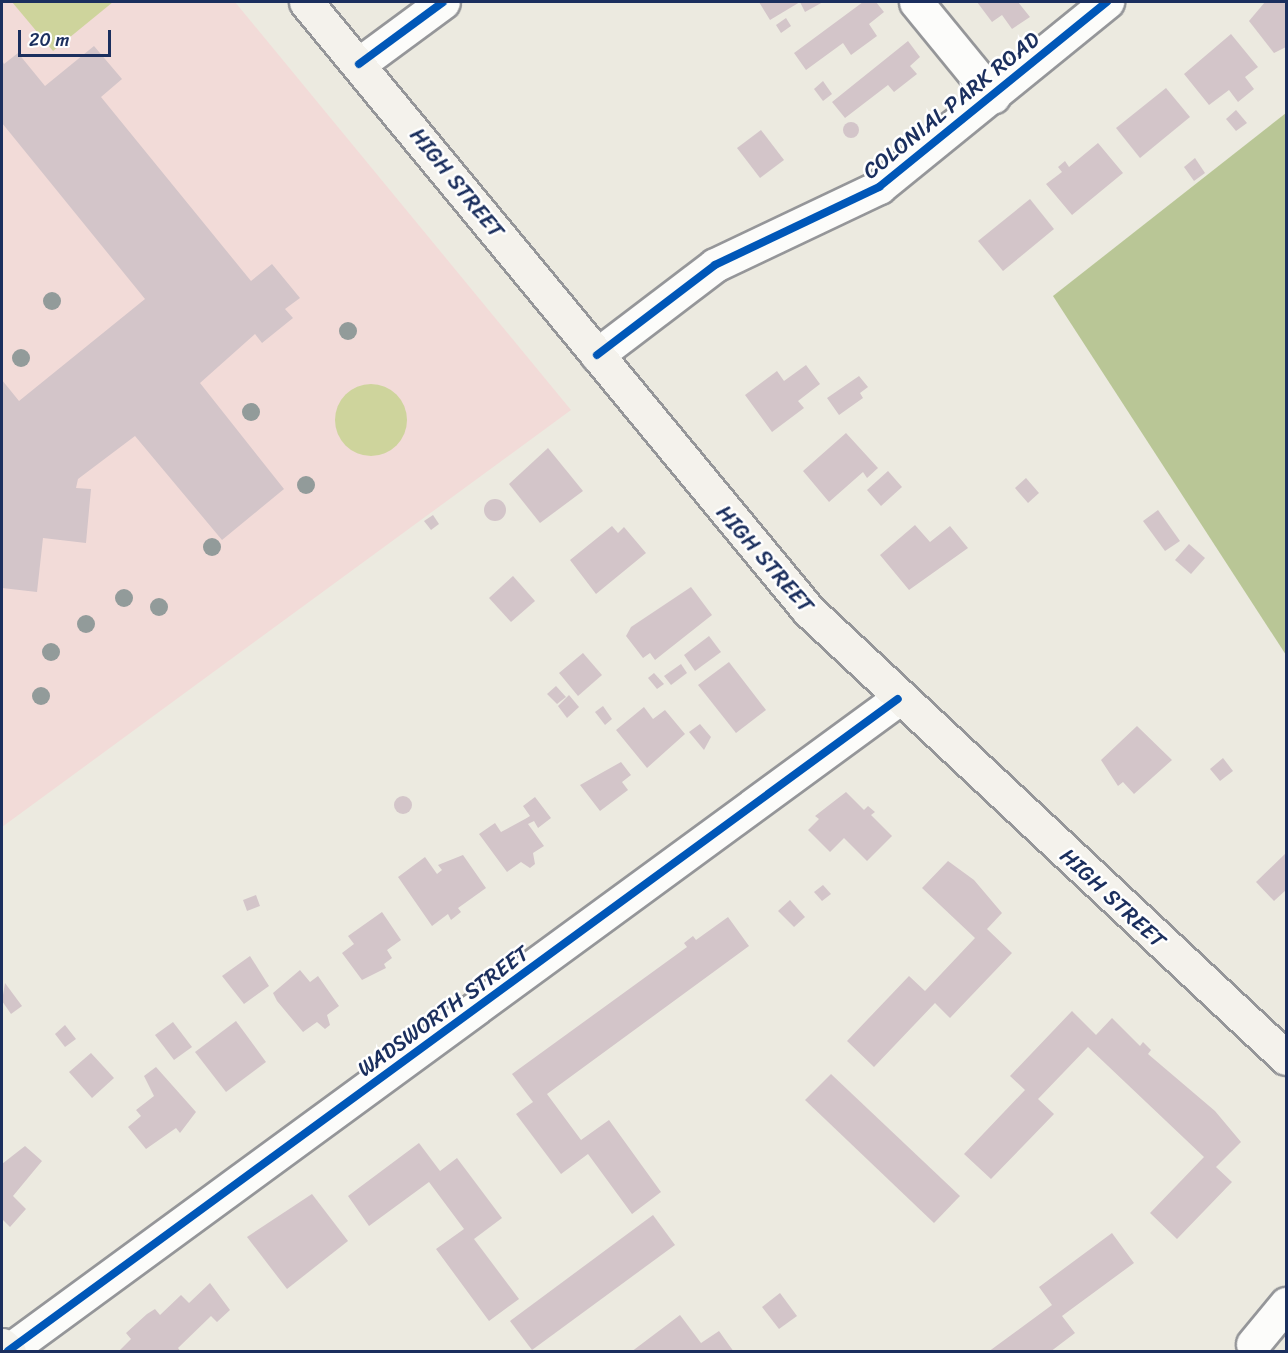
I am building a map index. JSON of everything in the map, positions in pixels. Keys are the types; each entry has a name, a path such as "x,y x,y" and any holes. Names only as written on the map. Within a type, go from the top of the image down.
{"main road":[{"name":"HIGH STREET","path":"306,2 780,578 898,699 1287,1058"},
{"path":"2,1345 9,1351"}],"street":[{"path":"359,64 443,2"},
{"path":"916,2 993,96"},
{"name":"COLONIAL PARK ROAD","path":"597,355 715,265 879,187 1107,2"},
{"name":"WADSWORTH STREET","path":"9,1351 898,699"},
{"path":"1247,1348 1287,1304"},
{"path":"1247,1348 1287,1329"}],"shaded area":[{"path":"2,2 235,2 571,410 2,827"}],"green space":[{"path":"12,2 113,2 53,51"},
{"path":"1286,113 1286,655 1053,296"},
{"path":"378,384 397,394 405,406 407,420 405,434 397,446 385,454 364,456 345,446 337,434 335,413 345,394 357,386"}],"building":[{"path":"759,2 800,2 770,20"},
{"path":"800,2 823,2 805,12"},
{"path":"863,2 876,2 884,12 869,24 877,36 851,55 843,43 806,70 794,53"},
{"path":"977,2 1018,2 1030,17 1012,29 1002,15 992,22"},
{"path":"1265,2 1286,2 1286,47 1274,53 1249,21"},
{"path":"786,18 791,26 781,33 776,25"},
{"path":"1231,34 1258,67 1245,77 1254,89 1238,102 1229,90 1209,105 1184,74"},
{"path":"908,41 920,57 910,66 917,74 894,92 888,85 845,118 832,102"},
{"path":"94,46 122,79 101,97 251,281 272,264 300,298 285,309 293,318 262,343 255,334 200,383 284,489 222,540 135,436 78,479 76,488 91,489 86,543 43,538 37,592 2,588 2,380 19,401 145,299 2,123 2,60 4,64 18,53 45,86"},
{"path":"823,81 832,94 823,101 814,89"},
{"path":"1166,88 1190,117 1140,158 1116,128"},
{"path":"1236,110 1247,123 1236,131 1226,119"},
{"path":"848,122 854,122 859,130 857,136 848,138 843,133 843,127"},
{"path":"761,130 784,160 760,178 737,148"},
{"path":"1098,143 1123,173 1072,215 1046,184 1062,172 1058,167 1065,161 1069,167"},
{"path":"1195,158 1205,173 1194,181 1184,167"},
{"path":"1030,199 1054,229 1003,271 978,241"},
{"path":"806,365 820,384 798,401 804,408 772,432 745,395 777,371 784,381"},
{"path":"859,376 868,387 860,393 863,398 839,415 827,398"},
{"path":"846,433 878,468 867,478 863,472 829,502 803,471"},
{"path":"548,448 583,491 540,523 509,484"},
{"path":"888,471 902,487 881,506 867,490"},
{"path":"1026,478 1039,493 1028,503 1015,488"},
{"path":"495,499 503,502 506,510 503,518 495,521 487,518 484,510 487,502"},
{"path":"1158,510 1180,541 1165,551 1143,521"},
{"path":"433,515 439,524 431,530 424,521"},
{"path":"915,525 930,542 950,526 968,548 909,590 880,555"},
{"path":"612,526 618,533 624,527 646,553 596,594 570,560"},
{"path":"1189,544 1205,558 1191,574 1175,560"},
{"path":"513,576 535,601 511,622 489,598"},
{"path":"691,587 712,615 655,660 650,653 643,658 626,636 631,627"},
{"path":"709,636 721,652 695,671 684,655"},
{"path":"583,653 602,675 578,696 559,673"},
{"path":"729,662 766,710 736,733 698,685"},
{"path":"681,664 687,673 671,685 664,676"},
{"path":"654,673 664,684 657,689 648,678"},
{"path":"556,686 566,697 557,704 547,694"},
{"path":"569,695 579,707 567,718 558,706"},
{"path":"603,706 612,719 605,725 595,712"},
{"path":"644,707 653,719 665,710 685,734 647,768 616,730"},
{"path":"700,724 711,737 704,750 689,732"},
{"path":"1137,726 1172,760 1134,794 1123,782 1118,786 1101,760"},
{"path":"1223,758 1233,771 1220,781 1210,769"},
{"path":"621,762 631,775 622,782 628,790 600,811 580,785"},
{"path":"846,792 864,810 868,806 875,812 871,815 892,836 867,861 844,838 830,852 808,830 819,819 815,816"},
{"path":"403,796 409,799 412,805 409,811 403,814 397,811 394,805 397,799"},
{"path":"535,797 551,818 538,828 534,821 528,824 544,846 533,853 535,864 530,868 521,862 507,872 479,834 495,823 501,832 530,816 523,806"},
{"path":"1286,853 1286,890 1274,901 1256,882"},
{"path":"463,855 486,888 458,908 461,912 451,920 448,914 432,926 398,877 425,857 437,874 442,870 438,865"},
{"path":"948,861 974,880 1002,913 987,929 1012,953 950,1018 935,1003 874,1067 847,1041 909,976 925,991 975,938 922,888"},
{"path":"823,885 831,894 822,901 814,892"},
{"path":"256,895 260,906 247,911 243,900"},
{"path":"790,900 805,917 794,927 778,911"},
{"path":"382,912 401,940 387,950 392,958 384,964 386,968 362,980 342,953 354,944 348,936"},
{"path":"728,917 749,946 547,1094 581,1140 609,1120 661,1192 632,1214 588,1154 561,1174 516,1114 533,1102 512,1074 687,947 684,943 693,936 696,940"},
{"path":"250,956 269,986 244,1004 222,976"},
{"path":"300,970 310,982 318,976 339,1006 327,1015 330,1025 325,1029 317,1022 303,1032 273,993"},
{"path":"5,983 22,1006 11,1014 2,1001"},
{"path":"1072,1011 1096,1035 1112,1018 1140,1046 1143,1042 1151,1050 1148,1054 1215,1111 1241,1142 1216,1167 1232,1182 1177,1239 1150,1213 1204,1157 1088,1047 1038,1099 1054,1114 991,1179 964,1154 1025,1090 1010,1076"},
{"path":"236,1021 266,1062 226,1092 195,1052"},
{"path":"173,1022 192,1047 174,1060 155,1035"},
{"path":"65,1025 76,1039 65,1047 55,1034"},
{"path":"91,1053 114,1078 92,1098 69,1072"},
{"path":"156,1067 196,1112 180,1133 176,1128 146,1149 128,1127 141,1116 136,1110 154,1096 144,1076"},
{"path":"831,1074 960,1196 934,1223 805,1100"},
{"path":"419,1143 440,1171 457,1158 502,1218 474,1239 519,1299 489,1321 436,1249 464,1229 429,1182 369,1226 348,1196"},
{"path":"25,1146 42,1161 13,1196 26,1209 10,1227 2,1219 2,1164"},
{"path":"312,1194 348,1241 287,1289 247,1237"},
{"path":"653,1215 675,1245 532,1350 510,1321"},
{"path":"1112,1233 1134,1263 1062,1316 1075,1333 1050,1352 988,1352 1052,1305 1039,1287"},
{"path":"210,1283 230,1310 217,1322 211,1316 178,1348 181,1352 118,1352 131,1339 126,1333 147,1314 155,1309 160,1315 181,1295 189,1303"},
{"path":"780,1293 797,1316 779,1329 762,1307"},
{"path":"680,1315 701,1343 719,1331 734,1352 631,1352"}],"cycle path":[{"path":"359,64 443,2"},
{"path":"597,355 715,265 879,187 1107,2"},
{"path":"8,1351 898,699"}]}
